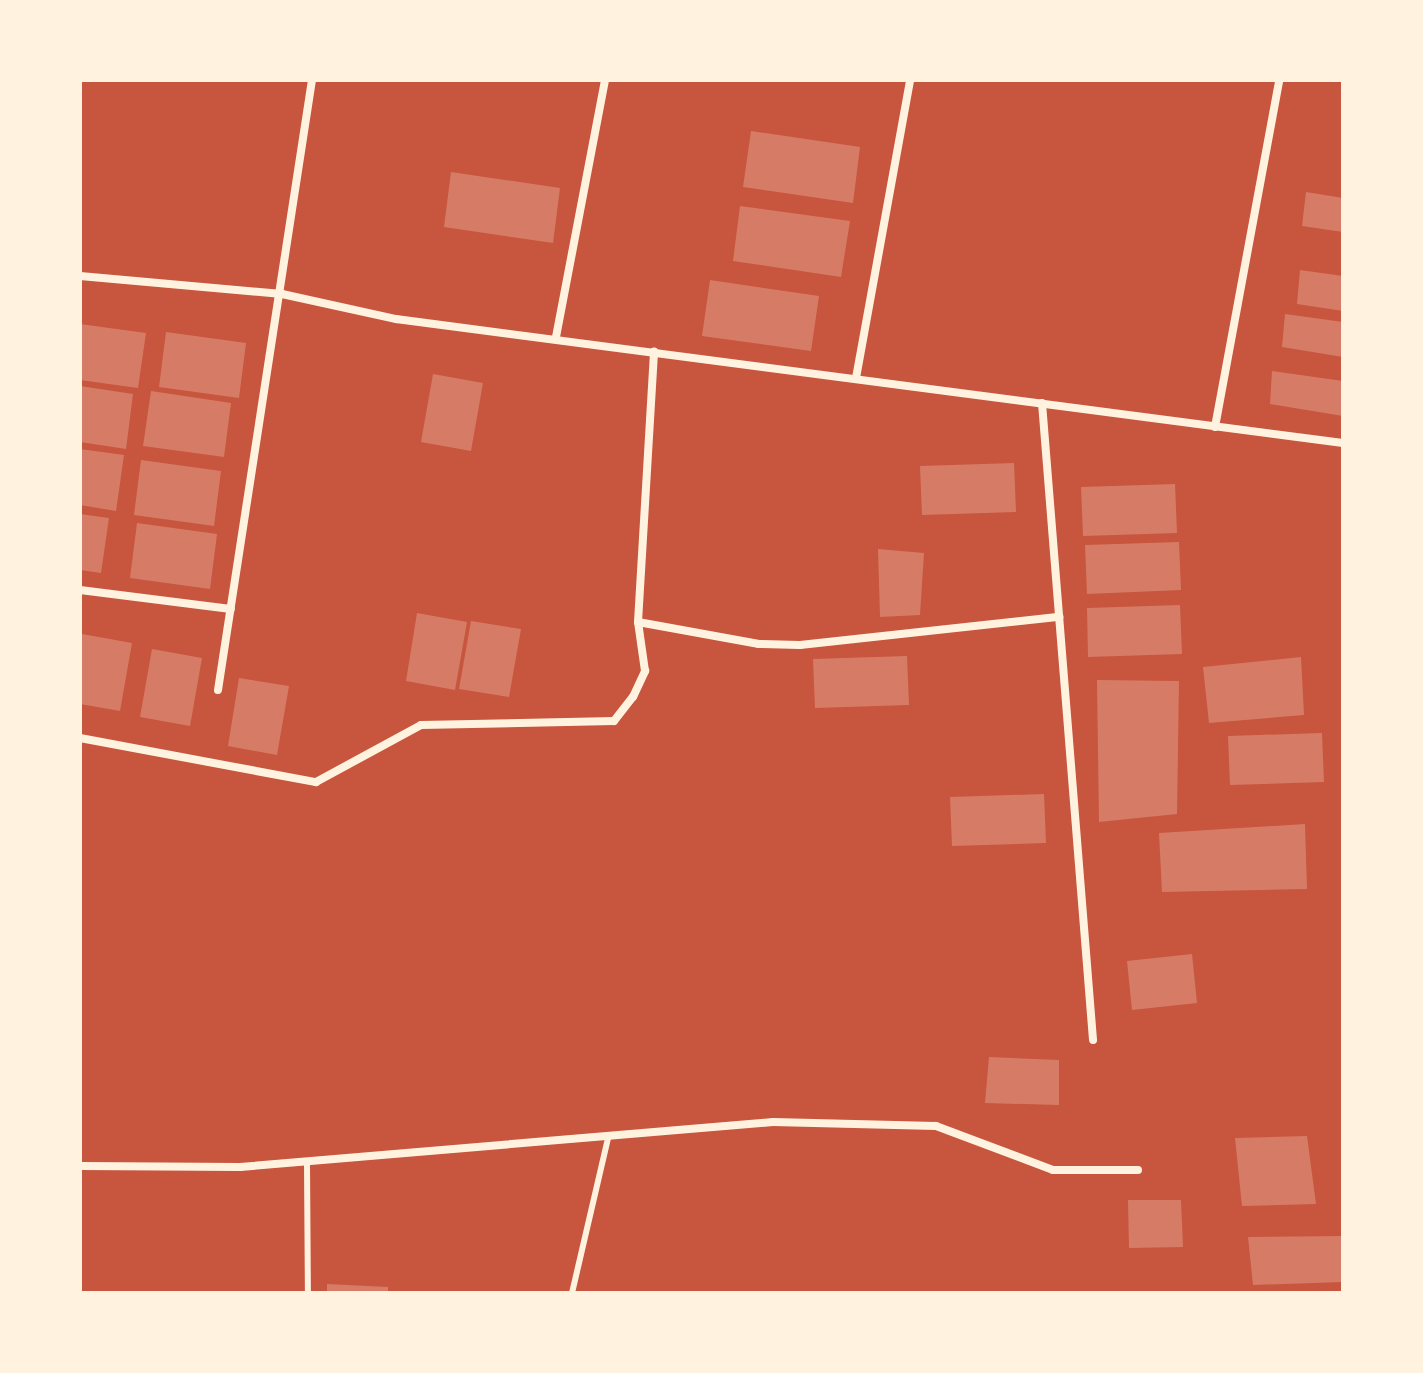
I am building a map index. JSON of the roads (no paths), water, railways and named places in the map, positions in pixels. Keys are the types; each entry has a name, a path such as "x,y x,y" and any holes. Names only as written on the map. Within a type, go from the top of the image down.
{"street":[{"path":"218,690 282,294 312,80"},
{"path":"556,337 605,80"},
{"path":"856,378 910,80"},
{"path":"1215,427 1279,80"},
{"path":"80,276 282,294 396,319 556,337 1343,443"},
{"path":"80,738 316,782 421,725 614,721 633,697 645,671 638,622 654,351"},
{"path":"1042,403 1093,1040"},
{"path":"80,590 231,609"},
{"path":"638,622 759,644 800,645 1059,617"},
{"path":"80,1166 307,1163 773,1122 936,1126 1053,1170 1138,1170"}],"lane":[{"path":"572,1293 608,1138"},
{"path":"307,1163 308,1293"}]}
